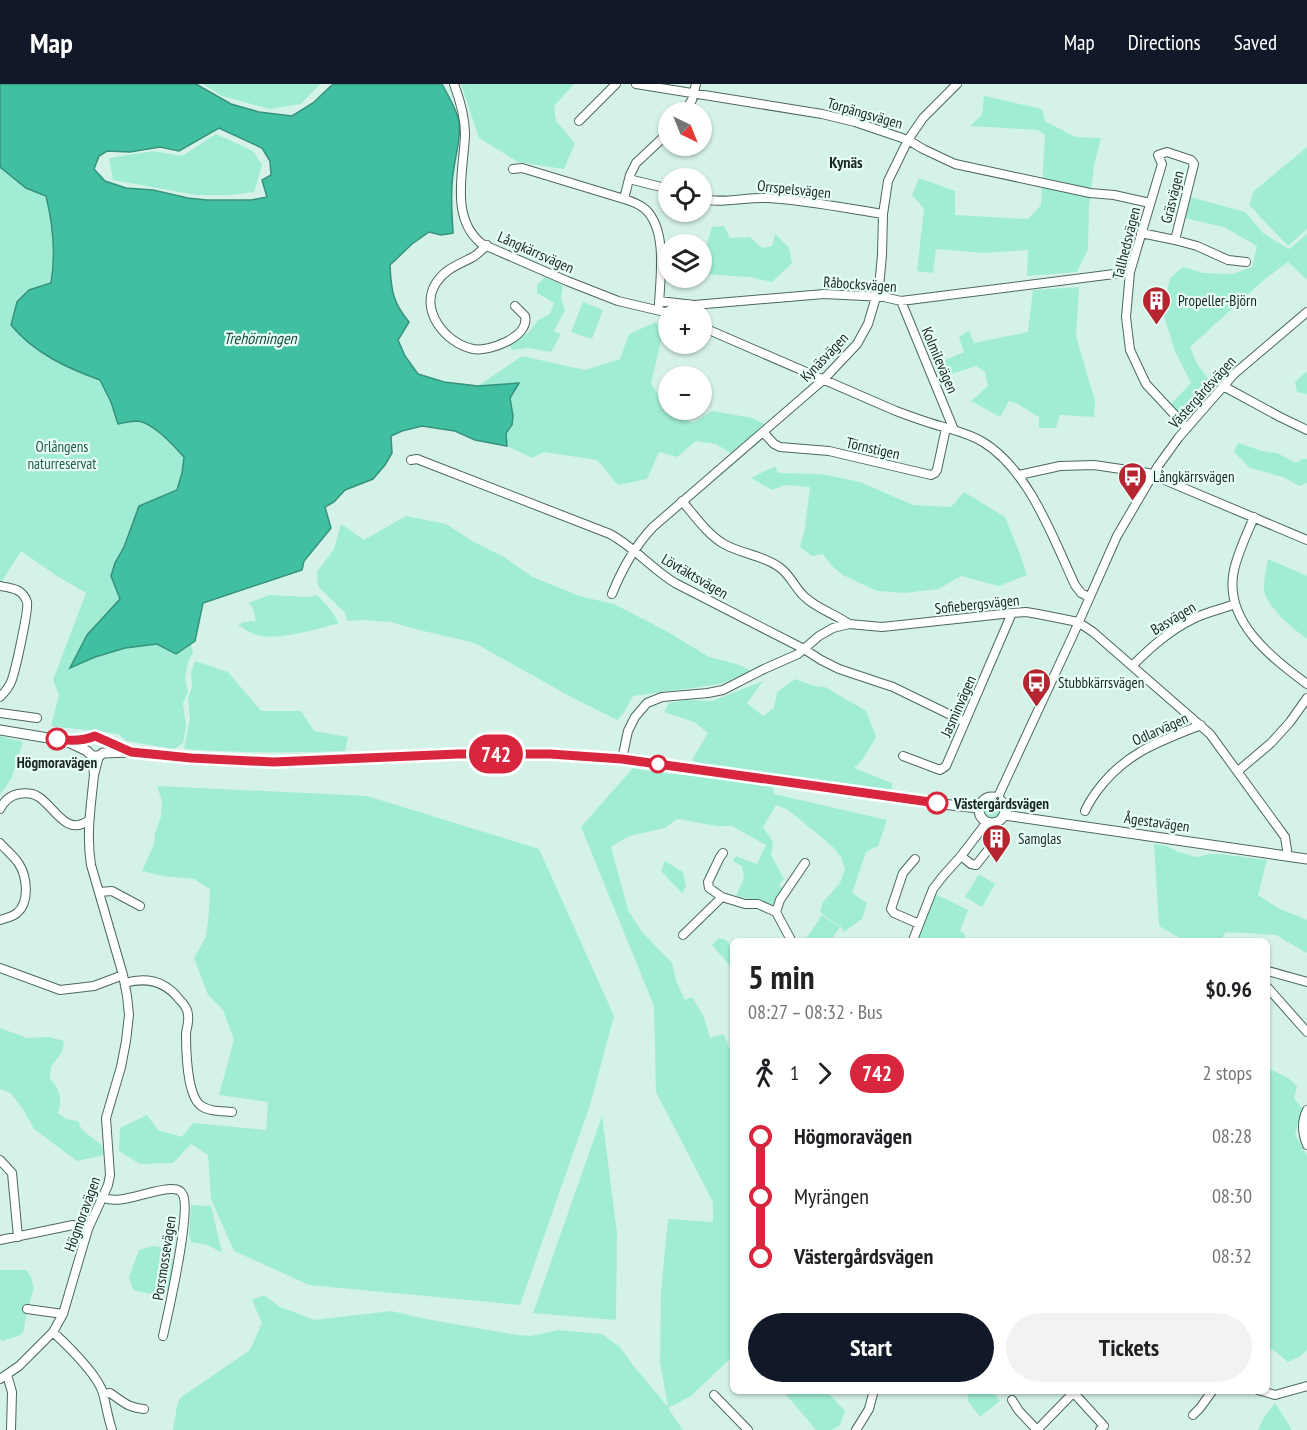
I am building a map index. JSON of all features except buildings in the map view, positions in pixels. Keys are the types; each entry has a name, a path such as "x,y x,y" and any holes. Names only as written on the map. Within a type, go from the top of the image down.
{"main road":[{"path":"0,730 66,741 89,739 95,736 131,752"},
{"path":"89,739 85,747 95,754"},
{"path":"66,741 95,754 131,752 274,762 458,754 550,754 622,759 979,808"},
{"path":"95,754 105,749 104,741"},
{"path":"993,797 997,799 1005,807 1004,815 1001,820 991,824 980,816 979,808 984,800 993,797"},
{"name":"Ågestavägen","path":"1004,815 1307,859"}],"street":[{"name":"Långkärrsvägen","path":"454,84 465,121 462,170 463,215 474,236 482,244 618,302 658,310"},
{"path":"579,121 616,84"},
{"name":"Torpängsvägen","path":"636,84 822,114 855,122 908,140 955,164 1090,193 1114,195 1150,203"},
{"path":"689,102 696,84"},
{"name":"Kynäsvägen","path":"612,594 619,575 633,551 653,527 823,380 857,344 868,324 881,277 883,214 888,181 908,140 923,118 957,84"},
{"path":"624,199 633,168 640,158 658,142"},
{"name":"Gräsvägen","path":"1158,155 1167,152 1191,160 1194,164 1175,240"},
{"name":"Tallhedsvägen","path":"1158,155 1162,164 1130,272 1126,317 1130,350 1146,384 1187,428"},
{"path":"513,169 522,168 624,199 646,210 658,232 660,245 659,300"},
{"path":"629,179 658,186"},
{"name":"Orrspelsvägen","path":"712,201 752,197 779,198 883,214"},
{"path":"1141,233 1197,246 1228,260 1246,262"},
{"path":"487,245 476,255 456,264 442,276 430,298 432,314 446,333 457,342 472,348 483,349 509,340 522,330 526,320 523,313 514,306"},
{"name":"Råbocksvägen","path":"712,303 824,294 877,297 901,301 1130,272"},
{"name":"Kolmilevägen","path":"901,301 950,429"},
{"name":"Västergårdsvägen","path":"997,799 1117,536 1166,454 1223,386 1247,362 1307,312"},
{"path":"712,331 896,411 983,441 1019,475 1036,502 1075,585 1081,593 1089,597"},
{"path":"1223,386 1307,430"},
{"name":"Törnstigen","path":"763,432 780,447 829,451 931,475 935,473 950,429"},
{"name":"Lövtäktsvägen","path":"411,460 417,459 610,534 675,583 839,669 893,687 965,722"},
{"path":"1019,475 1060,466 1094,465 1153,475 1307,540"},
{"path":"682,501 719,541 733,549 780,567 807,599 849,624"},
{"path":"1254,517 1234,571 1235,604 1247,628 1261,646 1307,684"},
{"path":"0,586 18,590 28,604 12,681 0,697"},
{"name":"Basvägen","path":"1132,666 1169,633 1196,617 1235,604"},
{"name":"Sofiebergsvägen","path":"622,759 628,731 635,717 647,702 662,697 723,690 798,654 833,628 849,624 882,627 1012,614 1038,614 1078,622 1103,640 1201,725 1238,771 1285,837 1287,850"},
{"name":"Jasminvägen","path":"903,756 940,770 946,766 1012,614"},
{"path":"1238,771 1271,743 1307,698"},
{"path":"0,713 37,718"},
{"name":"Odlarvägen","path":"1085,811 1104,782 1136,753 1201,725"},
{"name":"Högmoravägen","path":"4,1377 19,1366 53,1332 63,1314 88,1229 104,1198 110,1175 106,1118 126,1041 129,1015 124,979 89,854 88,820 95,754"},
{"path":"0,809 10,797 29,794 38,796 66,822 76,826 88,820"},
{"path":"914,938 933,889 987,822"},
{"path":"961,856 976,865 992,844 1005,840"},
{"path":"0,843 19,863 26,884 24,902 20,909 9,918 0,920"},
{"path":"723,854 708,882 709,888 722,897 745,904 758,904 776,912 790,938"},
{"path":"915,859 903,873 891,909 894,913 920,924"},
{"path":"776,912 780,900 805,863"},
{"path":"99,892 111,891 140,906"},
{"path":"683,935 722,897"},
{"path":"0,968 60,990 94,986 124,979 149,980 167,987 184,1005 188,1015 186,1057 196,1099 200,1105 211,1111 232,1112"},
{"path":"1270,972 1307,982"},
{"path":"1270,990 1307,1032"},
{"path":"1307,1110 1303,1119 1307,1145"},
{"path":"0,1160 12,1173 18,1237"},
{"name":"Porsmossevägen","path":"104,1198 122,1199 174,1188 180,1190 184,1196 183,1234 171,1305 163,1336"},
{"path":"0,1240 73,1225 88,1229"},
{"path":"27,1309 63,1314"},
{"path":"53,1332 93,1374 103,1394 112,1430"},
{"path":"4,1377 12,1392 12,1430"},
{"path":"1270,1394 1275,1395 1307,1386"},
{"path":"103,1394 110,1393 125,1404 144,1409"},
{"path":"856,1430 867,1413 873,1394"},
{"path":"1012,1400 1037,1430 1071,1394"},
{"path":"1077,1394 1104,1426 1100,1430"},
{"path":"1193,1415 1210,1394"},
{"path":"714,1395 748,1430"}],"green space":[{"path":"203,84 320,84 301,104 270,109 222,96"},
{"path":"461,84 574,84 554,106 556,121 575,143 564,169 518,162 479,138"},
{"path":"984,96 1042,109 1045,121 1075,137 1101,138 1094,166 1089,207 1088,249 1077,272 1027,276 1028,250 985,253 936,249 933,273 917,271 924,209 912,195 919,178 955,191 955,215 1028,219 1041,205 1045,135 1038,130 970,126 982,115"},
{"path":"216,134 253,151 262,165 254,192 196,195 113,180 109,158 153,151 182,156"},
{"path":"1307,147 1307,229 1288,246 1249,205 1254,191"},
{"name":"Orlångens naturreservat","path":"0,167 13,175 26,188 46,192 51,215 54,252 57,258 52,283 93,372 136,421 146,422 171,440 186,455 180,489 131,524 124,547 115,563 121,600 87,635 71,668 95,657 125,648 157,644 176,654 191,644 193,653 188,662 185,677 188,692 183,703 186,726 183,743 174,749 126,741 119,734 51,726 59,695 53,680 86,593 21,551 0,581"},
{"path":"1190,197 1245,212 1264,234 1289,249 1307,234 1307,280 1288,262 1265,279 1190,347 1197,364 1213,385 1184,419 1170,405 1191,383 1175,351 1163,313 1170,278 1183,267 1203,273 1233,274 1252,267 1257,246 1224,227 1184,218"},
{"path":"724,226 730,238 750,237 762,248 772,246 775,234 789,248 792,263 772,282 749,277 712,275 712,234 710,234 712,227"},
{"path":"545,277 563,285 561,298 565,310 554,331 561,334 551,352 527,348 512,350 510,345 529,332 538,320 550,314 554,303 537,293 537,285"},
{"path":"1079,287 1076,336 1095,401 1094,417 1060,415 1056,428 1039,428 1039,417 1018,404 1009,401 1000,417 971,401 988,386 985,372 976,366 939,378 934,365 964,352 959,337 969,331 974,343 1028,332 1033,290"},
{"path":"583,302 603,310 592,339 571,332"},
{"path":"656,322 658,325 658,353 651,383 658,395 658,420 688,420 693,423 698,420 712,420 712,411 753,418 764,424 732,454 716,444 696,441 677,457 659,452 647,479 618,485 597,460 544,452 532,458 507,446 506,433 512,425 513,416 510,398 478,386 522,356 585,370 620,359 629,334"},
{"path":"1307,371 1307,394 1297,392 1295,382"},
{"path":"1238,443 1277,453 1296,463 1307,459 1307,483 1300,486 1283,477 1250,468 1234,452"},
{"path":"775,466 778,473 821,474 860,482 913,505 951,507 964,492 1005,517 1027,575 999,586 961,576 938,589 904,593 877,591 843,575 823,554 812,556 800,547 805,528 810,487 785,485 772,490 751,478"},
{"path":"406,516 446,524 504,557 531,576 579,596 614,604 668,632 709,657 740,665 751,671 721,684 633,696 617,720 475,643 390,622 347,621 345,613 318,586 317,572 334,549 341,524 364,540"},
{"path":"1268,559 1307,576 1307,639 1274,609 1265,595 1264,581"},
{"path":"269,595 309,597 317,595 339,623 285,636 254,634 238,625 256,621 253,608 248,603"},
{"path":"195,661 228,672 261,711 301,711 314,731 348,737 345,751 264,752 184,749 190,718 188,698 192,687 191,672"},
{"path":"795,679 814,686 825,687 866,711 876,737 863,759 854,768 892,783 891,793 706,766 692,760 708,733 694,722 664,712 669,703 687,700 712,701 763,681 747,703 763,716 774,708 777,692"},
{"path":"0,736 23,742 12,777 0,795"},
{"path":"633,768 773,787 774,794 887,820 878,846 866,852 852,893 867,903 862,919 844,932 841,927 820,912 823,902 840,883 845,869 841,857 833,847 788,810 776,805 763,827 773,842 771,855 784,879 779,885 783,889 773,905 736,896 744,878 742,866 733,861 736,856 757,864 766,845 732,826 717,826 677,819 665,828 629,836 611,847 628,910 642,932 672,963 676,981 685,1000 692,997 704,1017 710,1038 724,1034 730,1048 730,1359 691,1396 668,1408 683,1430 173,1430 180,1398 250,1350 262,1323 252,1300 264,1295 280,1307 315,1320 391,1311 517,1335 531,1336 559,1330 602,1334 620,1347 668,1407 660,1363 661,1291 668,1219 713,1222 713,1202 656,1092 654,1006 581,827"},
{"path":"157,786 367,796 539,849 614,1016 590,1105 520,1305 309,1285 234,1251 211,1199 208,1155 191,1144 173,1163 140,1164 119,1151 120,1128 147,1115 158,1130 182,1137 193,1123 266,1130 268,1102 219,1095 234,1040 223,1010 208,995 194,958 206,937 210,889 194,879 162,876 142,871 154,844 161,817 162,801"},
{"path":"989,803 995,803 1000,811 998,817 989,819 984,814 984,808"},
{"path":"1154,844 1167,846 1178,852 1197,857 1219,854 1267,860 1258,895 1278,908 1307,920 1307,953 1276,935 1226,932 1222,938 1180,938 1159,926"},
{"path":"665,861 683,872 686,887 682,893 661,871"},
{"path":"979,874 995,884 982,907 965,897"},
{"path":"935,894 968,910 960,931 965,938 918,938"},
{"path":"822,915 840,927 832,938 806,938"},
{"path":"719,938 726,940 730,945 730,966 712,945"},
{"path":"0,1028 27,1038 49,1037 64,1041 62,1052 51,1067 50,1079 60,1095 58,1113 66,1119 78,1121 82,1130 102,1145 104,1155 77,1161 34,1129 23,1109 10,1093 0,1089"},
{"path":"1270,1069 1288,1078 1297,1086 1294,1099 1303,1109 1295,1134 1307,1156 1307,1350 1301,1356 1288,1362 1270,1348"},
{"path":"602,1116 617,1233 616,1320 533,1313"},
{"path":"191,1205 211,1206 222,1253 208,1245 191,1242 189,1236"},
{"path":"152,1246 169,1248 173,1260 173,1287 159,1296 133,1290 129,1277 139,1250"},
{"path":"0,1270 26,1270 34,1288 24,1330 20,1335 3,1341 0,1340"},
{"path":"786,1394 829,1394 845,1411 840,1425 832,1430 816,1430"},
{"path":"968,1394 994,1394 1000,1401 980,1417 968,1401"},
{"path":"1275,1403 1291,1430 1258,1430 1264,1417"}],"water":[{"name":"Trehörningen","path":"0,84 196,84 231,104 259,112 292,116 313,103 333,84 442,84 459,122 459,140 452,184 453,233 441,235 429,232 412,244 390,265 394,296 399,309 409,322 398,340 405,356 418,374 444,382 478,386 519,383 510,398 513,416 512,425 506,433 507,446 475,440 455,431 422,426 391,436 392,453 373,479 345,490 334,502 325,507 331,528 304,561 302,570 203,603 195,641 176,654 157,644 125,648 70,668 87,635 120,599 111,576 139,506 177,490 184,457 163,435 143,422 118,424 111,402 100,380 52,359 30,344 11,325 17,302 29,290 51,283 53,239 46,196 26,188 0,167","holes":["219,128 262,148 270,161 271,175 262,180 267,197 251,200 207,200 153,190 126,188 105,181 94,169 99,156 107,151 130,152 160,147 179,151"]}],"bus line":[{"name":"742","path":"57,739 66,741 89,739 95,736 131,752 274,762 458,754 550,754 622,759 937,803"}],"place":[{"name":"Propeller-Björn","path":"1157,326"},
{"name":"Långkärrsvägen","path":"1132,502"},
{"name":"Stubbkärrsvägen","path":"1037,708"},
{"name":"Högmoravägen","path":"57,739"},
{"name":"Västergårdsvägen","path":"937,803"},
{"name":"Samglas","path":"997,864"}],"district":[{"name":"Kynäs","path":"846,162"}]}
